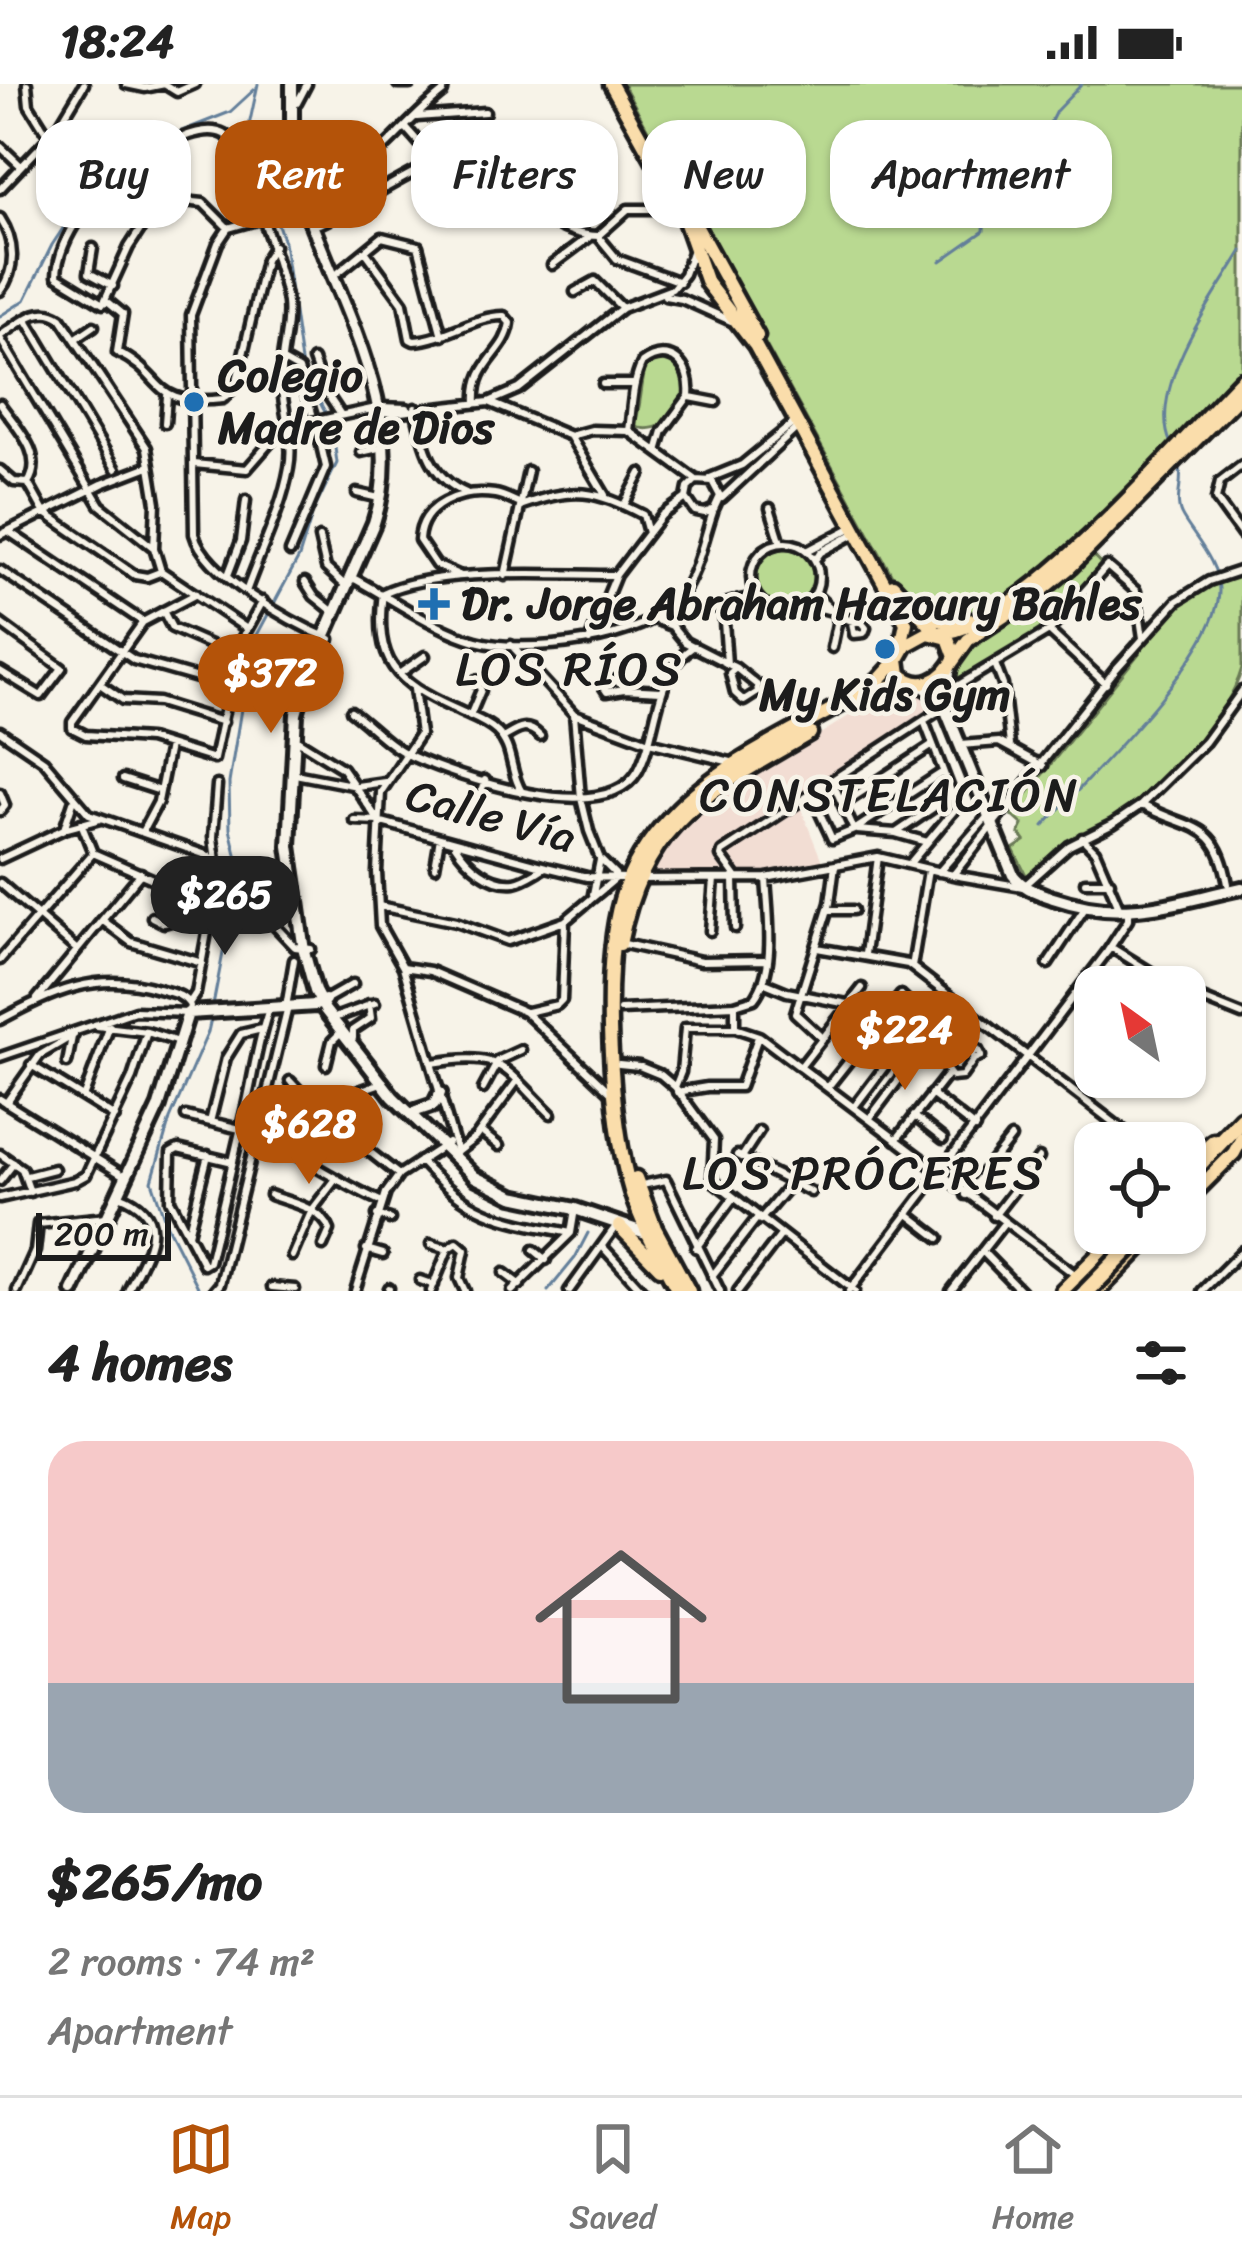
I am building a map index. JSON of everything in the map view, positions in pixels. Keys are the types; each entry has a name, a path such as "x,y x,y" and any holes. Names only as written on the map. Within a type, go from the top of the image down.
{"highway":[{"path":"1206,1160 1237,1133"},
{"path":"1206,1168 1237,1133"},
{"path":"1091,1288 1116,1254"},
{"path":"1091,1288 1124,1254"}],"main road":[{"path":"294,84 298,120"},
{"path":"293,120 294,84"},
{"path":"611,84 642,139"},
{"path":"621,84 701,245 705,277 742,327 855,530 913,616 954,646 945,700 992,819 1026,885 1084,908 1125,908 1242,885"},
{"path":"317,228 357,335 391,456 390,496 327,638"},
{"path":"321,228 364,334 383,447 382,500 335,613 304,702 297,739 293,847 303,953 323,1002 347,1035 384,1082 449,1147 502,1186 652,1231 689,1291"},
{"path":"692,228 732,291 913,616 946,622 983,619"},
{"path":"705,277 716,277 718,268"},
{"path":"716,294 722,285 732,291"},
{"path":"945,700 900,674 898,658 917,637 966,636 1036,596 1070,567 1242,379"},
{"path":"1189,439 1242,393"},
{"path":"890,680 934,681 983,619 1047,574 1161,468"},
{"path":"678,1291 618,1136 613,947 628,878 690,809 745,766 877,693 890,680 913,616"},
{"path":"619,1223 632,1209 636,1191 619,1064 620,943 628,878"},
{"path":"1026,885 1082,903 1125,908 1228,884 1242,885"},
{"path":"74,1291 159,1106 189,1008 323,1002"},
{"path":"323,1002 347,1035"},
{"path":"384,1082 449,1147"},
{"path":"416,1112 434,1105 440,1093"},
{"path":"1206,1146 1237,1133"},
{"path":"1206,1181 1234,1153 1237,1133"},
{"path":"619,1223 678,1291"},
{"path":"1091,1288 1100,1254"},
{"path":"1100,1254 1095,1265 1099,1274 1108,1276 1119,1269"},
{"path":"1063,1291 1091,1288 1134,1254"}],"street":[{"path":"27,84 29,105 38,120"},
{"path":"63,120 84,84"},
{"path":"126,84 145,88 164,84 177,92 195,84"},
{"path":"297,103 307,84"},
{"path":"398,84 410,84"},
{"path":"387,147 443,92 444,84"},
{"path":"417,117 485,112"},
{"path":"407,129 411,134"},
{"path":"0,146 21,166"},
{"path":"0,189 36,150"},
{"path":"552,265 628,209 642,209"},
{"path":"0,218 12,250 10,274 0,291"},
{"path":"75,228 56,271 61,281 123,314 118,352 137,363 168,395 190,401 223,399 233,392 265,260 274,246"},
{"path":"105,302 141,228"},
{"path":"228,228 193,303 189,335 196,544 208,560 278,613 327,638"},
{"path":"247,589 290,466 280,376 287,307 272,228"},
{"path":"566,228 594,236 617,259 680,282"},
{"path":"339,272 382,237 418,246 442,336"},
{"path":"194,464 248,469 288,426 377,410 489,402 520,389 622,308 662,296 680,282 701,245"},
{"path":"94,248 88,273 112,286"},
{"path":"0,251 12,250"},
{"path":"365,251 403,303 414,341 442,336 490,316 504,316 510,322 509,332 479,372 476,403"},
{"path":"575,292 595,281 622,308"},
{"path":"662,296 682,298 742,327"},
{"path":"154,548 104,511 0,337 38,312 56,314 144,442 156,503 154,548 161,571 248,629"},
{"path":"26,320 116,470"},
{"path":"75,339 94,326"},
{"path":"629,431 641,363 672,356 687,372 689,396 664,430 658,449"},
{"path":"314,360 323,388 341,416"},
{"path":"283,361 299,370 326,467 290,552"},
{"path":"603,384 634,384"},
{"path":"520,389 515,405 520,416"},
{"path":"165,423 168,395"},
{"path":"689,396 716,402"},
{"path":"489,402 571,436 605,495"},
{"path":"0,404 34,456 35,469 28,483"},
{"path":"413,408 428,457 453,488 470,496"},
{"path":"616,428 632,411"},
{"path":"688,488 742,465 797,424"},
{"path":"700,513 717,505 797,424"},
{"path":"571,436 592,430 629,431 696,481"},
{"path":"581,449 592,430"},
{"path":"644,439 664,430"},
{"path":"361,452 383,447"},
{"path":"1242,465 1220,482 1216,499 1242,536"},
{"path":"143,622 4,533 92,488 151,466"},
{"path":"680,467 688,488 686,498 700,513 706,531"},
{"path":"0,470 14,482 28,483"},
{"path":"505,576 528,471"},
{"path":"624,505 641,473"},
{"path":"319,538 326,568 467,638 511,645 589,641 655,619 680,597 717,505 719,490 707,479"},
{"path":"586,493 594,480"},
{"path":"28,483 44,512 135,575 147,577 161,571"},
{"path":"453,488 453,498"},
{"path":"463,577 436,565 419,540 424,517 453,498 496,494 523,505 557,492 586,493 605,495 643,515 662,515"},
{"path":"357,493 382,500"},
{"path":"589,641 616,574 662,515 686,498"},
{"path":"229,575 242,542 246,500"},
{"path":"672,510 691,508"},
{"path":"770,508 781,543"},
{"path":"643,515 648,533"},
{"path":"807,551 855,530"},
{"path":"814,560 855,530"},
{"path":"669,608 712,612 743,598 750,592 751,584 754,560 781,543 807,551 819,577 815,594 806,604 786,612 766,607 751,584"},
{"path":"735,928 735,878 722,852 924,721 994,664 1049,631 1107,566 1136,591 1144,638"},
{"path":"0,570 134,660 229,687"},
{"path":"939,872 1043,766 1144,638 1189,592 1242,570"},
{"path":"383,593 404,583 463,577 616,574"},
{"path":"305,582 335,613"},
{"path":"381,610 404,583"},
{"path":"383,593 380,641 399,674 430,698 490,725 503,738 511,772 522,792"},
{"path":"196,594 143,622 71,725 86,734 149,739 214,759 236,656 266,603"},
{"path":"815,594 852,622"},
{"path":"680,597 686,610"},
{"path":"743,598 758,599"},
{"path":"806,604 836,612"},
{"path":"723,607 726,660 733,671 736,696 753,699 757,685 733,671"},
{"path":"669,608 672,626"},
{"path":"163,611 172,628 236,656"},
{"path":"712,612 724,622"},
{"path":"832,648 836,612"},
{"path":"598,619 614,633"},
{"path":"655,619 672,626 685,642 726,660"},
{"path":"0,623 62,668 41,696 0,671"},
{"path":"1049,631 1106,684"},
{"path":"685,642 685,652"},
{"path":"511,645 574,714 591,723 745,766"},
{"path":"351,711 407,755 522,792 581,798 619,790 632,780 649,742 662,691 685,652 694,646"},
{"path":"399,674 425,656"},
{"path":"994,664 1003,685 1010,745"},
{"path":"470,716 481,690 476,680"},
{"path":"100,684 123,700 158,703 224,722"},
{"path":"414,689 419,734 385,782 378,820 379,906 384,938 403,967 432,1064 449,1147"},
{"path":"624,689 662,691"},
{"path":"865,955 878,857 953,875 1026,885 1082,838 1141,805 1205,742 1242,691"},
{"path":"417,706 430,698"},
{"path":"574,714 581,798 600,859 592,897"},
{"path":"911,862 956,808 924,721"},
{"path":"576,734 583,724 591,723"},
{"path":"503,738 521,727 532,728 540,736"},
{"path":"0,731 44,761 80,806 100,819 200,852 303,953 217,1287 227,1291"},
{"name":"Calle Vía","path":"297,739 332,760 357,786 378,820 545,867 628,878 766,878 878,857"},
{"path":"963,745 988,740 1010,745 1043,766"},
{"path":"843,804 933,745"},
{"path":"142,832 158,802 170,746"},
{"path":"496,784 511,772"},
{"path":"811,794 830,838 854,830 943,772"},
{"path":"294,774 357,786 385,782"},
{"path":"124,779 158,790"},
{"path":"476,807 484,780"},
{"path":"832,781 854,830"},
{"path":"216,864 217,785"},
{"path":"0,793 5,805 0,811"},
{"path":"64,829 74,804 70,793"},
{"path":"896,833 952,795"},
{"path":"1141,805 1185,820 1210,837 1220,847 1228,884"},
{"path":"873,817 882,832"},
{"path":"2,861 64,829 100,819"},
{"path":"953,875 992,819"},
{"path":"354,820 378,820"},
{"path":"81,823 93,853 212,905"},
{"path":"854,830 896,833 927,842"},
{"path":"435,867 440,838"},
{"path":"619,1064 661,1075 676,1089 714,1140 711,1178 852,1290 1128,920 1095,851 1082,838"},
{"path":"453,842 467,865 508,882 545,867"},
{"path":"0,960 93,853"},
{"path":"379,906 456,922 508,941 565,921 592,897 628,878 600,859"},
{"path":"822,1038 795,1016 828,910 835,866"},
{"path":"912,967 928,868"},
{"path":"37,999 141,873"},
{"path":"189,1008 212,905 227,878"},
{"path":"620,1010 735,1005 754,999 765,983 766,878"},
{"path":"710,931 714,879"},
{"path":"1084,882 1110,882"},
{"path":"1,887 76,949"},
{"path":"152,917 171,921 185,893"},
{"path":"1048,964 1084,908"},
{"path":"828,910 853,910"},
{"path":"102,920 130,942 202,963"},
{"path":"525,1012 562,1000 565,921"},
{"path":"620,943 701,961 766,959"},
{"path":"1111,947 1141,966"},
{"path":"817,948 903,961 1112,1122"},
{"path":"403,967 430,971 525,1012 614,1096"},
{"path":"0,1020 57,991 111,980 181,996 189,1008"},
{"path":"47,982 57,991"},
{"path":"765,983 848,1004"},
{"path":"323,1002 353,984"},
{"path":"801,1066 862,988"},
{"path":"828,1087 898,995 922,1013 854,1107"},
{"path":"1206,1000 1242,1015"},
{"path":"326,1065 332,1042 370,1018 372,1003 337,1017"},
{"path":"735,1005 735,1028"},
{"path":"233,1162 173,1150 170,1201 203,1264 208,1264 233,1162 262,1029 270,1007"},
{"path":"0,1057 135,1011 189,1008"},
{"path":"869,1119 951,1018"},
{"path":"126,1177 3,1101 40,1054 94,1025 147,1032 178,1042"},
{"path":"83,1097 110,1026"},
{"path":"676,1089 685,1028 735,1028 759,1036 1091,1288"},
{"path":"210,1122 229,1052 241,1034 262,1029"},
{"path":"0,1198 82,1178 115,1117 147,1032"},
{"path":"68,1064 72,1036"},
{"path":"676,1089 740,1087 759,1036"},
{"path":"908,1036 942,1063 947,1075"},
{"path":"483,1089 496,1063 521,1050"},
{"path":"432,1064 472,1056 496,1063 551,1114"},
{"path":"947,1075 962,1076 974,1059"},
{"path":"31,1065 115,1117"},
{"path":"896,1140 947,1075"},
{"path":"290,1081 305,1097 309,1116 319,1128 366,1149 398,1175"},
{"path":"355,1291 377,1214 398,1175 480,1131 517,1081"},
{"path":"309,1116 342,1097 384,1082"},
{"path":"931,1094 975,1128"},
{"path":"273,1141 294,1110 309,1116"},
{"path":"186,1116 240,1129"},
{"path":"914,1117 943,1139"},
{"path":"308,1159 319,1128"},
{"path":"480,1131 499,1146"},
{"path":"759,1131 740,1156 811,1192"},
{"path":"258,1132 308,1159 334,1180 382,1202"},
{"path":"966,1195 1010,1138"},
{"path":"0,1154 27,1176 30,1192"},
{"path":"187,1237 208,1155"},
{"path":"994,1216 1039,1158"},
{"path":"420,1161 464,1204 516,1223 572,1233"},
{"path":"0,1181 14,1163"},
{"path":"27,1176 54,1169"},
{"path":"292,1256 312,1210 334,1180"},
{"path":"636,1191 666,1180 720,1291"},
{"path":"712,1276 792,1182"},
{"path":"119,1195 142,1206 152,1226 149,1245 128,1291"},
{"path":"270,1195 312,1210 330,1224 323,1246"},
{"path":"696,1248 733,1198"},
{"path":"504,1273 516,1288 572,1233 576,1206"},
{"path":"377,1214 390,1219"},
{"path":"908,1214 939,1238"},
{"path":"17,1291 35,1251 36,1226 107,1217"},
{"path":"569,1291 619,1223"},
{"path":"951,1291 1004,1223"},
{"path":"738,1291 781,1235"},
{"path":"419,1280 432,1288 448,1249 457,1243 464,1247 459,1278 465,1291"},
{"path":"431,1244 448,1249"},
{"path":"602,1246 643,1291"},
{"path":"366,1249 383,1254"},
{"path":"534,1250 546,1260"},
{"path":"982,1251 1021,1291"},
{"path":"1202,1291 1242,1251"},
{"path":"272,1286 295,1288"}],"shaded area":[{"path":"905,688 929,691 938,705 720,849 717,854 728,876 647,873 664,845 702,808 884,694"},
{"path":"800,806 823,864 739,876 723,855"}],"green space":[{"path":"623,84 1242,84 1242,371 1042,572 1004,598 966,615 928,612 894,579 702,228 806,228 806,120 643,120"},
{"path":"658,359 673,362 683,373 685,399 664,424 644,429 634,426 646,366"},
{"path":"785,548 806,557 815,578 806,599 785,608 764,599 755,578 764,557"},
{"path":"1092,554 1103,566 1034,634 995,662 952,681 975,645 1042,599"},
{"path":"1242,574 1242,668 1221,711 1145,793 1107,823 1066,842 1027,877 1013,849 1025,841 1019,833 1023,825 1011,814 1183,598"}],"waterway":[{"path":"213,1005 239,902 241,875 230,829 229,783 246,678 257,635 299,557 313,512 337,463 332,425 302,369 284,242 247,135 258,84"},
{"path":"941,261 984,231 984,182 992,164 1015,145 1037,149 1056,111 1082,84"},
{"path":"0,316 25,300 81,201 154,142 230,112 255,89"},
{"path":"1171,444 1166,422 1175,371 1242,251"},
{"path":"1044,826 1175,680 1213,617 1218,581 1180,512 1179,464"},
{"path":"200,1291 167,1226 152,1181 170,1119 212,1014"},
{"path":"548,1291 588,1233"}],"place":[{"name":"Colegio Madre de Dios","path":"194,402"},
{"name":"Dr. Jorge Abraham Hazoury Bahles","path":"434,604"},
{"name":"My Kids Gym","path":"885,649"}],"district":[{"name":"LOS RÍOS","path":"570,668"},
{"name":"CONSTELACIÓN","path":"890,794"},
{"name":"LOS PRÓCERES","path":"864,1172"}]}
